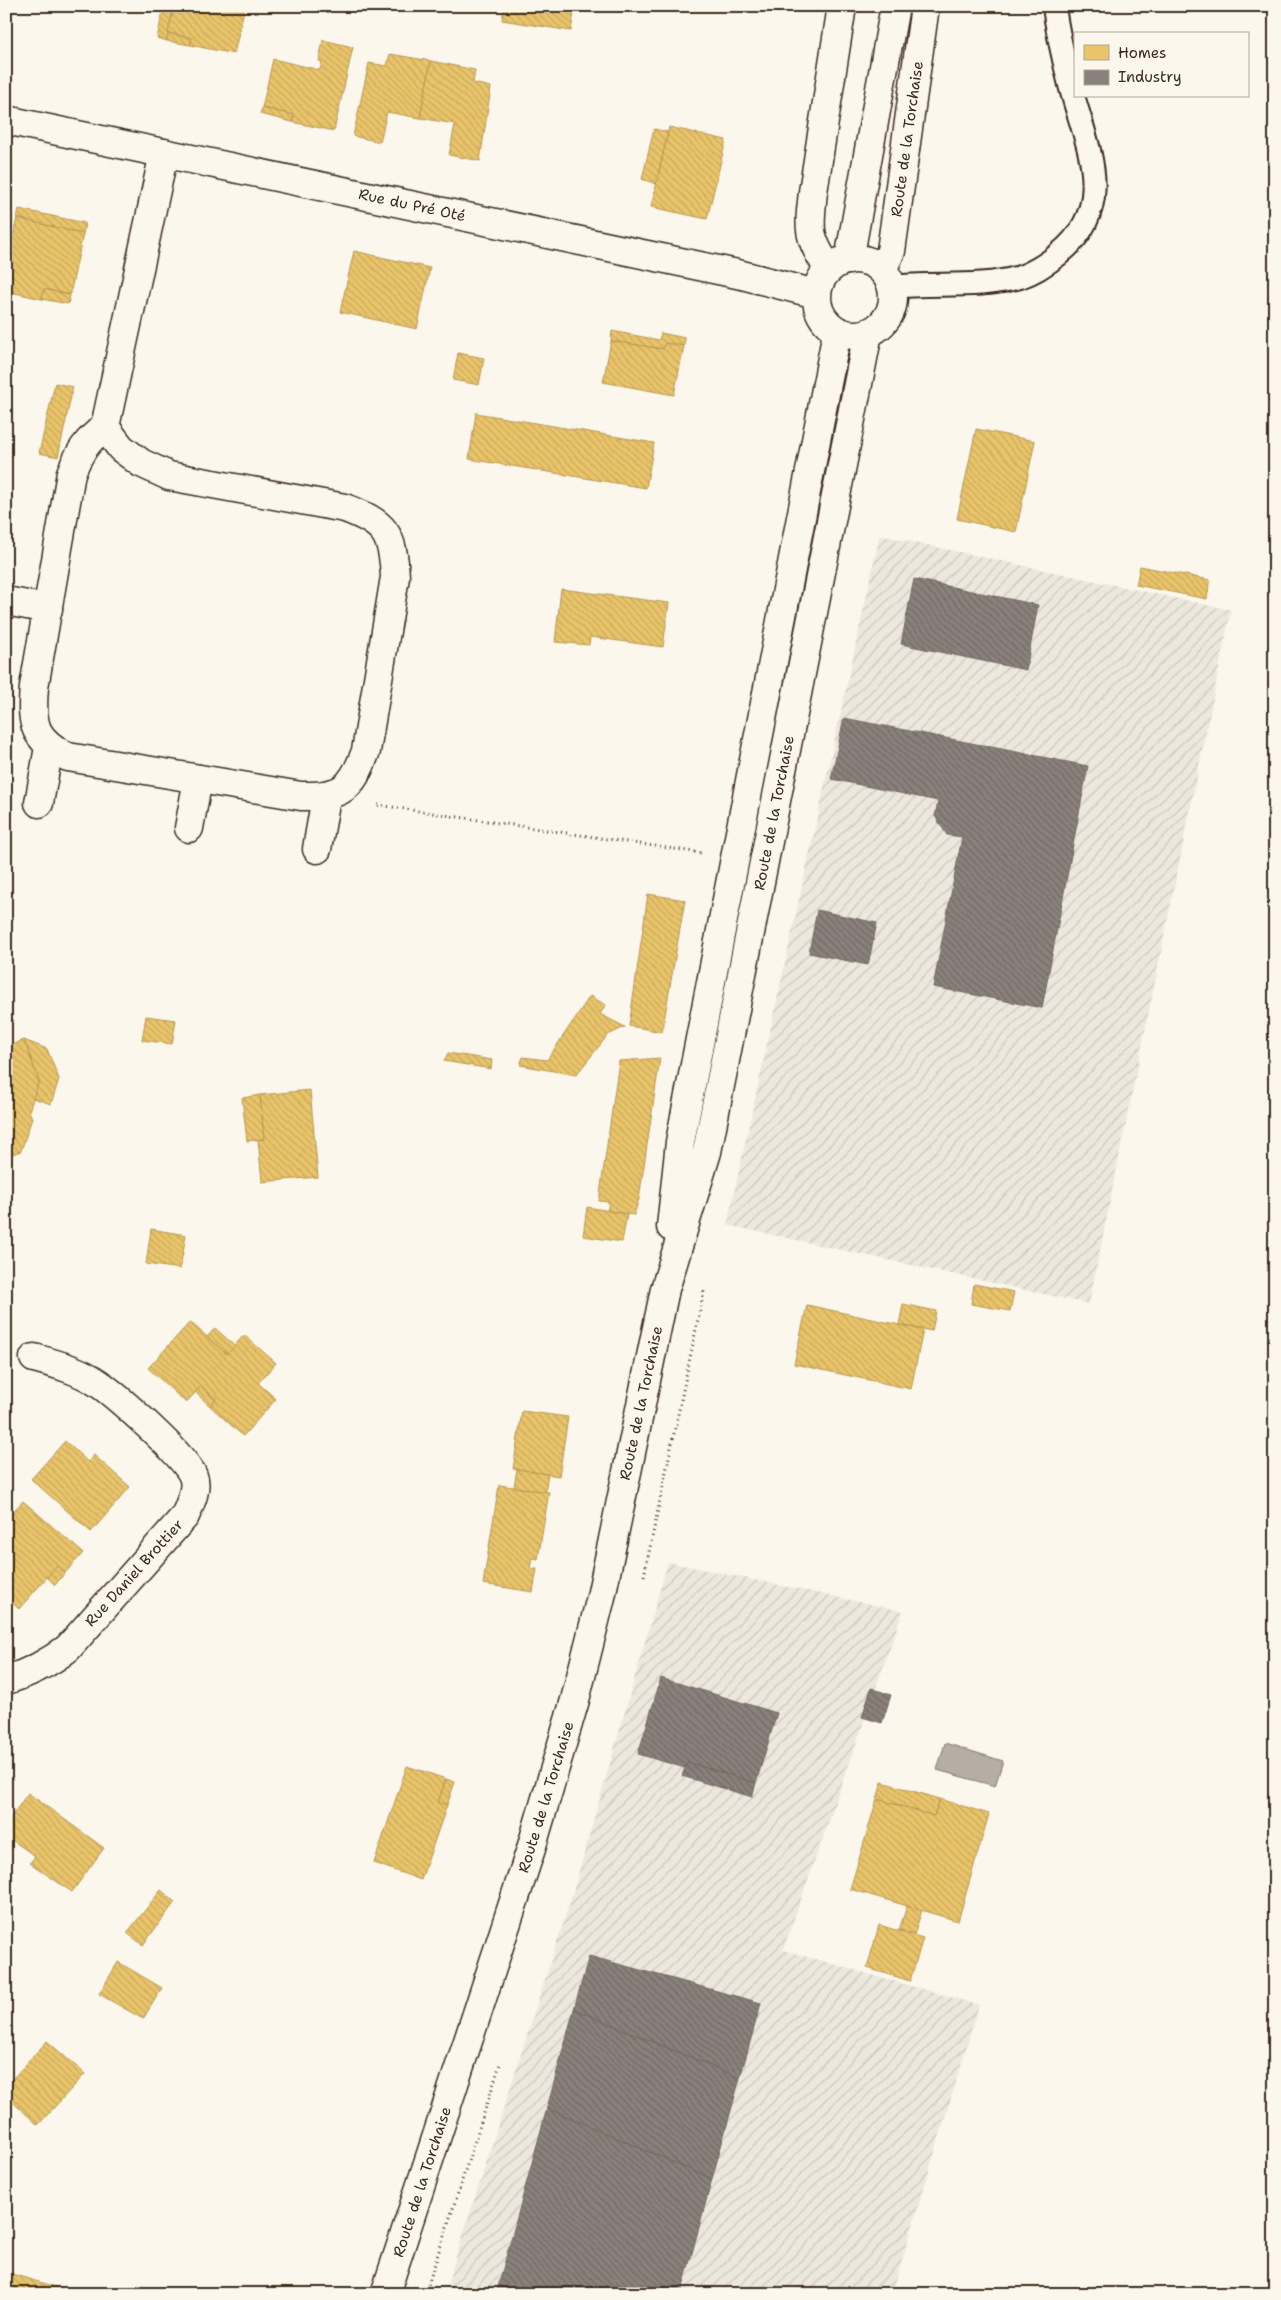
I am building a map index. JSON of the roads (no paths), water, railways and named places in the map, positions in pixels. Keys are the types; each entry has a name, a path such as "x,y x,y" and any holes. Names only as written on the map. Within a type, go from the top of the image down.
{"main road":[{"path":"839,264 811,239 811,219 813,192 842,6"},
{"path":"868,334 847,335 837,332 821,316 817,306 816,294 818,285 839,264 895,6"},
{"name":"Route de la Torchaise","path":"385,2294 531,1849 575,1700 601,1596 665,1288 707,1152 868,334 882,324 891,310 887,279 925,6"},
{"name":"Rue du Pré Oté","path":"6,120 742,276 816,294"},
{"path":"105,427 121,448 141,463 169,476 345,508 368,517 385,531 394,554 395,576 366,751 358,774 345,788 326,797 301,796 68,756 49,747 37,730 32,712 34,686 71,473 80,452 92,437 105,427 164,153"},
{"path":"839,264 861,260 872,263 887,279"},
{"name":"Route de la Torchaise","path":"665,1288 680,1142 837,332"},
{"path":"6,601 48,608"},
{"path":"39,803 49,747"},
{"path":"190,828 198,779"},
{"path":"317,849 326,797"},
{"name":"Rue Daniel Brottier","path":"6,1680 24,1675 50,1662 68,1648 185,1516 193,1495 194,1477 183,1459 98,1383 69,1368 34,1358"}],"lane":[{"path":"1054,6 1074,97"},
{"path":"887,279 936,286 988,283 1021,276 1045,265 1066,248 1083,226 1092,201 1094,170 1089,141 1074,98"}]}
